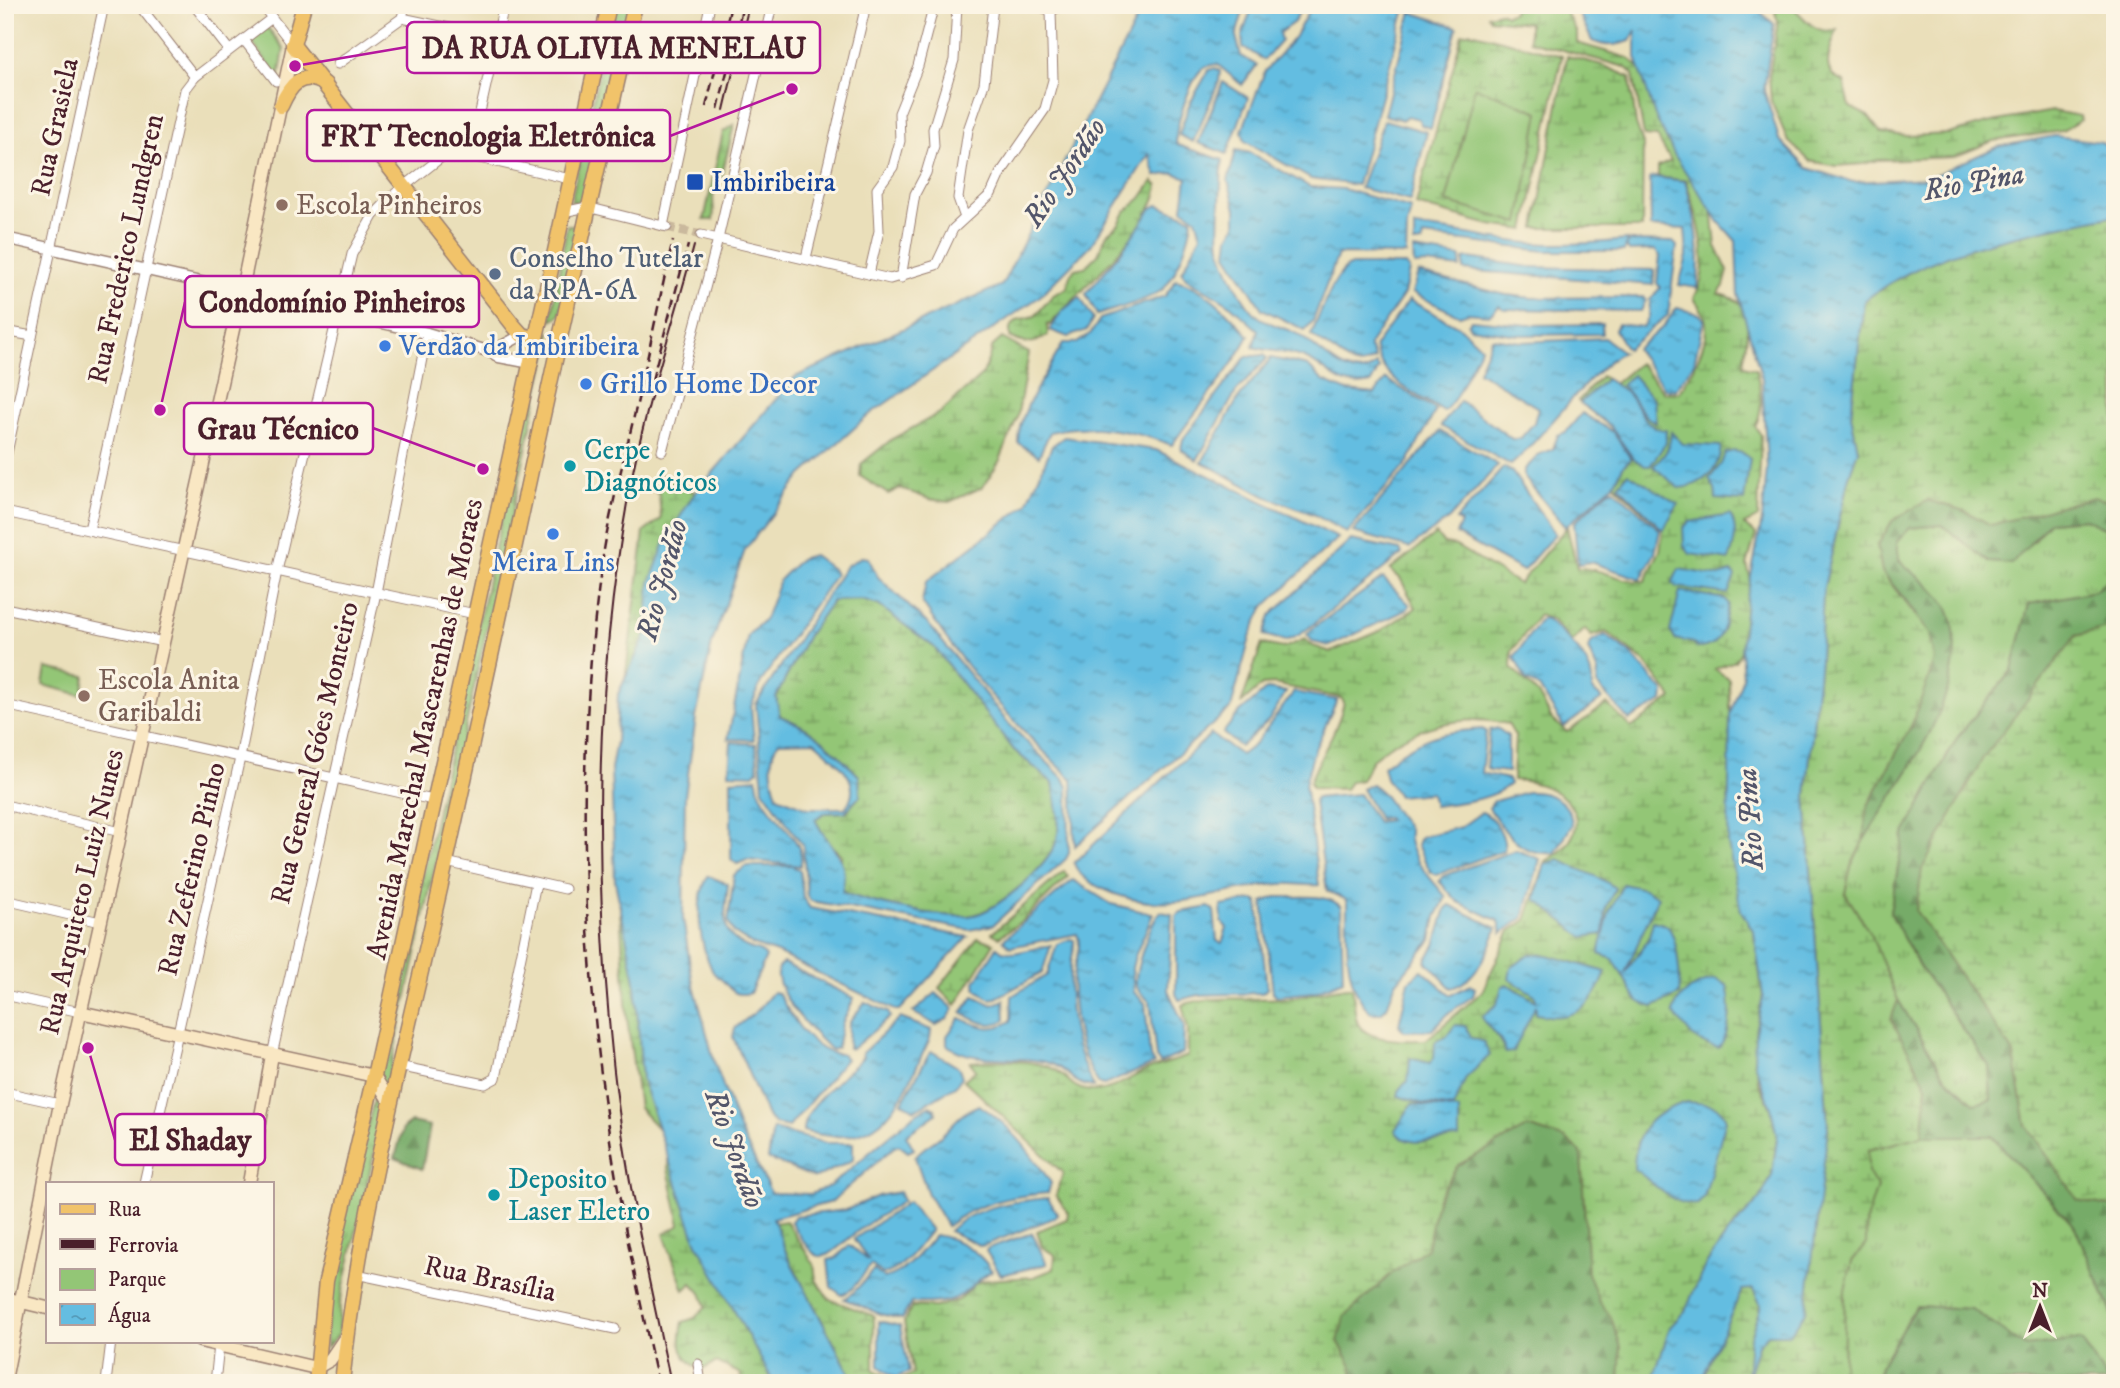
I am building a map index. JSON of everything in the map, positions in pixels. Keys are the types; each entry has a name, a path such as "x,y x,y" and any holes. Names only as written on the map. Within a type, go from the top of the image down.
{"main road":[{"name":"Rua Arquiteto Luiz Nunes","path":"5,1380 80,1012 304,5"},
{"name":"Avenida Marechal Mascarenhas de Moraes","path":"316,1375 326,1280 374,1076 531,363 529,336 563,212 609,5"},
{"name":"Avenida Marechal Mascarenhas de Moraes","path":"342,1383 345,1338 356,1273 390,1102 446,862 587,207 635,5"},
{"path":"293,45 402,188 529,336 563,318"},
{"path":"281,106 288,90 297,81 312,78 326,85"},
{"path":"80,1012 374,1076 390,1102"},
{"name":"Rua General Góes Monteiro","path":"249,1182 272,1055"},
{"path":"5,1298 46,1308"},
{"path":"220,1343 316,1375 345,1338"}],"street":[{"path":"5,18 8,5"},
{"name":"Rua Grasiela","path":"5,463 9,418 53,249 104,5"},
{"path":"139,5 195,77"},
{"path":"194,5 229,50"},
{"path":"262,5 293,45"},
{"path":"338,64 402,18 405,5"},
{"name":"Rua Zeferino Pinho","path":"144,1182 240,758 277,571 352,254 373,216 402,188 478,125 504,5"},
{"path":"563,212 587,207 665,226 710,5"},
{"path":"662,451 718,239 772,5"},
{"path":"806,258 866,5"},
{"path":"869,274 880,231 877,189 893,167 900,141 900,113 918,66 934,5"},
{"path":"951,5 994,6 986,72 968,130 958,198 964,215"},
{"path":"1036,5 1051,11 1063,5"},
{"path":"901,278 915,194 926,173 941,97 954,60 957,6"},
{"path":"701,235 890,279 901,278 936,265 953,229 964,215 991,194 997,178 1048,104 1053,73 1051,11"},
{"name":"Rua Frederico Lundgren","path":"89,530 185,90 195,77 272,18"},
{"path":"402,18 598,59"},
{"path":"244,40 276,81"},
{"path":"449,151 570,179"},
{"path":"958,198 977,205"},
{"path":"5,238 427,332 491,352 499,358 531,363"},
{"path":"5,331 32,336"},
{"name":"Rua General Góes Monteiro","path":"272,1055 376,593 427,332"},
{"path":"491,352 529,336"},
{"path":"5,512 475,614"},
{"path":"5,608 163,642"},
{"path":"5,705 433,800"},
{"path":"5,805 121,832"},
{"path":"446,862 565,889"},
{"path":"398,1066 485,1084 494,1081 536,883"},
{"path":"5,900 100,922"},
{"path":"5,995 80,1012"},
{"path":"5,1092 60,1104"},
{"name":"Rua Brasília","path":"356,1273 417,1290 615,1329"},
{"path":"106,1383 111,1342"},
{"path":"215,1383 220,1343"},
{"path":"698,1364 701,1383"}],"green space":[{"path":"614,5 630,5 585,205 571,201"},
{"path":"1530,5 1548,5 1550,10 1563,7 1577,33 1577,43 1628,58 1643,70 1711,198 1716,246 1728,271 1724,286 1718,294 1740,303 1747,320 1743,366 1756,369 1761,398 1755,426 1761,435 1758,517 1744,525 1756,534 1747,565 1752,584 1745,645 1735,661 1715,669 1729,679 1732,766 1728,796 1741,910 1754,932 1763,996 1755,1032 1758,1081 1771,1108 1777,1138 1772,1175 1760,1199 1727,1234 1705,1266 1685,1311 1670,1328 1652,1383 1619,1383 1621,1347 1611,1317 1599,1301 1588,1273 1581,1152 1566,1139 1528,1127 1458,1165 1437,1199 1427,1248 1391,1274 1344,1317 1338,1341 1353,1368 1353,1383 855,1383 788,1257 774,1223 786,1221 814,1264 816,1280 829,1299 874,1316 874,1370 897,1382 913,1374 904,1322 912,1306 936,1307 959,1300 976,1283 1034,1277 1054,1269 1055,1255 1042,1247 1037,1231 1067,1219 1068,1213 1056,1195 1063,1173 964,1080 976,1070 970,1062 1033,1063 1057,1071 1078,1088 1105,1090 1147,1070 1188,1056 1188,1029 1182,1005 1221,999 1295,997 1352,987 1355,1013 1361,1028 1387,1039 1426,1040 1482,992 1510,931 1526,920 1546,861 1564,848 1573,834 1576,821 1572,808 1563,798 1550,789 1513,780 1515,736 1508,724 1473,720 1421,730 1375,757 1361,780 1350,782 1345,789 1312,788 1310,782 1341,712 1344,702 1341,698 1274,684 1262,685 1241,704 1262,644 1284,648 1305,639 1313,646 1331,652 1380,631 1416,608 1400,578 1390,570 1436,534 1444,544 1456,546 1519,584 1567,527 1577,568 1595,570 1628,580 1645,581 1660,551 1663,530 1614,484 1624,465 1632,458 1610,426 1578,401 1601,376 1614,384 1639,363 1664,392 1678,393 1689,377 1703,347 1706,327 1704,316 1694,298 1703,271 1702,240 1695,209 1686,181 1658,177 1658,167 1671,161 1657,137 1644,136 1633,74 1625,67 1529,41 1529,23 1490,19 1488,15 1500,12 1506,15 1513,12 1515,6 1519,9","holes":["1539,615 1552,620 1572,642 1585,629 1591,636 1606,632 1645,662 1672,698 1631,728 1607,704 1567,732 1552,719 1538,694 1511,667 1512,651"]},
{"path":"1779,5 1798,5 1795,9 1813,26 1830,31 1837,30 1828,60 1831,73 1844,82 1850,107 1868,116 1881,133 1907,136 1949,134 1987,123 2053,111 2080,116 2081,120 2062,131 1993,141 1954,157 1878,160 1836,166 1810,161 1788,141 1771,101 1769,77 1778,21 1775,13"},
{"path":"267,27 284,48 279,79 251,41"},
{"path":"1471,32 1562,56 1525,230 1490,225 1416,205 1462,34"},
{"path":"1567,56 1602,65 1630,77 1636,124 1643,144 1642,228 1535,228"},
{"path":"1475,87 1539,112 1519,223 1446,202"},
{"path":"734,125 720,183 713,195 713,220 704,220 723,132"},
{"path":"1153,181 1158,186 1153,203 1142,222 1112,259 1050,325 1047,324 1048,335 1029,343 1010,337 1010,328 1017,320 1035,316 1053,295 1067,288 1070,275 1075,269 1085,267 1098,254 1107,234 1119,224 1125,212 1141,198"},
{"path":"2115,215 2115,503 2093,497 1991,525 1965,511 1928,500 1892,521 1877,546 1882,572 1930,634 1935,660 1912,724 1867,807 1863,841 1851,866 1845,893 1871,935 1898,1000 1891,1019 1927,1086 1922,1136 1868,1150 1868,1172 1877,1187 1866,1221 1866,1244 1852,1261 1845,1290 1843,1368 1832,1383 1700,1383 1742,1289 1753,1289 1761,1305 1750,1338 1748,1375 1758,1345 1768,1334 1790,1334 1828,1128 1806,795 1820,660 1823,592 1849,476 1858,450 1851,415 1864,301 1891,282 1952,254 2017,236"},
{"path":"567,225 578,227 560,315 551,320"},
{"path":"543,331 550,333 549,344 386,1091 378,1078"},
{"path":"1002,338 1029,353 1017,418 1000,460 983,487 949,502 929,499 900,488 888,494 860,476 861,464 892,439 940,413 983,374 993,346"},
{"path":"656,473 706,498 627,872 635,985 643,1023 789,1383 740,1383 741,1374 717,1362 701,1370 684,1355 681,1344 683,1322 695,1318 706,1306 701,1293 692,1283 684,1290 664,1234 680,1225 668,1169 668,1139 639,1108 627,1018 619,894 621,712 644,532 661,519 659,494 650,488"},
{"path":"2093,497 2115,503 2115,533 2085,519 2049,522 2012,564 1989,562 1942,525 1910,528 1897,541 1899,561 1935,592 1950,614 1955,642 1952,672 1943,703 1929,733 1863,841 1867,807 1912,724 1917,614 1882,572 1877,546 1892,521 1928,500 1965,511 1991,525"},
{"path":"2085,519 2115,533 2115,573 2095,591 2029,604 2012,670 1957,738 1904,835 1890,912 1919,966 1989,1066 1991,1100 1975,1104 1946,1078 1898,1000 1871,935 1845,893 1851,866 1863,841 1931,731 1940,597 1899,560 1897,541 1910,528 1942,525 1989,562 2033,542 2049,522"},
{"path":"2115,573 2115,626 2076,636 2041,682 1916,911 2014,1054 2026,1125 2078,1200 2115,1207 2115,1320 2075,1227 1992,1136 1922,1136 1927,1086 1890,1019 1898,1000 1946,1078 1975,1104 1991,1100 1989,1066 1919,966 1890,912 1904,835 1957,738 2012,670 2029,604 2095,591"},
{"path":"861,600 878,605 934,647 1014,750 1053,783 1058,828 1051,852 1021,886 996,905 973,915 927,913 842,892 841,855 823,837 815,819 824,813 846,812 860,796 859,776 814,734 780,716 776,697 808,635 832,601"},
{"path":"2115,626 2115,1207 2078,1200 2026,1125 2014,1054 1916,911 1922,869 1983,758 2076,636"},
{"path":"46,668 85,676 82,695 43,685"},
{"path":"1064,871 1068,877 1023,920 999,937 992,933"},
{"path":"978,938 994,943 956,1005 939,988"},
{"path":"376,1092 385,1106 340,1303 338,1335 326,1348 327,1316 337,1251"},
{"path":"411,1122 430,1126 422,1169 395,1158 403,1128"},
{"path":"1527,1127 1566,1139 1581,1152 1588,1273 1599,1301 1611,1317 1621,1347 1619,1383 1353,1383 1353,1368 1338,1341 1344,1317 1391,1274 1427,1248 1437,1199 1458,1165"},
{"path":"1922,1136 1992,1136 2075,1227 2115,1320 2115,1383 2109,1383 2081,1340 2026,1347 1971,1309 1916,1306 1880,1367 1876,1383 1832,1383 1843,1368 1845,1290 1852,1261 1866,1244 1868,1150"},
{"path":"1916,1306 1971,1309 2026,1347 2081,1340 2109,1383 1876,1383 1880,1367"}],"water":[{"name":"Rio Jordão","path":"1144,5 1245,5 1236,36 1241,56 1257,65 1242,85 1217,64 1201,70 1183,106 1177,129 1177,145 1223,160 1220,246 1235,284 1253,311 1263,320 1299,335 1347,369 1358,372 1376,364 1379,368 1371,383 1349,384 1302,357 1253,347 1258,330 1228,303 1186,278 1182,272 1201,235 1196,218 1183,209 1187,178 1174,173 1156,176 1149,154 1091,245 1039,297 870,414 802,475 745,550 712,643 696,717 685,796 683,918 692,978 715,1064 739,1129 771,1193 811,1194 830,1186 914,1115 929,1106 935,1109 936,1114 906,1135 914,1149 908,1152 899,1145 894,1147 831,1202 773,1218 788,1257 855,1383 774,1383 696,1241 642,1080 635,981 615,881 611,769 616,741 618,694 646,634 650,582 666,540 692,497 795,377 1002,285"},
{"path":"1253,5 1303,5 1294,22 1279,33 1281,41 1264,60 1243,47 1242,36"},
{"path":"1312,5 1406,5 1357,185 1311,179 1245,141 1242,131 1265,71 1294,38"},
{"name":"Rio Pina","path":"1589,5 1752,5 1774,24 1764,90 1779,139 1807,168 1853,182 1928,178 1997,147 2055,136 2101,142 2115,154 2115,215 2017,236 1952,254 1891,282 1864,301 1851,415 1858,450 1849,476 1823,592 1820,660 1806,795 1828,1128 1806,1312 1790,1334 1768,1334 1758,1345 1747,1379 1750,1338 1761,1305 1753,1289 1742,1290 1700,1383 1652,1383 1670,1327 1685,1311 1705,1266 1727,1234 1760,1199 1772,1175 1777,1138 1771,1108 1754,1063 1755,1032 1763,996 1754,932 1741,911 1728,844 1730,714 1743,677 1741,649 1746,602 1762,520 1767,468 1762,378 1738,294 1736,241 1719,222 1675,156 1655,116 1636,57 1636,30 1630,41 1620,44 1606,45 1592,41 1579,13"},
{"path":"1411,12 1457,27 1431,128 1421,125 1419,119 1407,116 1402,120 1384,115"},
{"path":"1215,68 1220,71 1219,81 1193,142 1179,135 1189,105 1209,70"},
{"path":"1223,82 1248,98 1227,154 1198,143"},
{"path":"1384,120 1427,132 1410,201 1360,188"},
{"path":"1236,150 1250,153 1310,187 1343,189 1411,209 1407,226 1406,255 1338,254 1313,321 1305,330 1262,309 1227,254 1229,237 1236,225 1236,209 1228,181"},
{"path":"1650,178 1685,181 1697,234 1697,288 1679,285 1687,256 1685,229 1651,227"},
{"path":"1158,205 1192,218 1176,269 1159,292 1097,315 1086,294 1121,252 1152,208"},
{"path":"1414,227 1531,243 1572,244 1627,240 1626,244 1631,241 1673,242 1677,246 1668,315 1627,349 1615,330 1618,324 1643,327 1649,317 1650,300 1660,288 1657,283 1660,256 1655,250 1629,251 1626,246 1624,251 1545,251 1423,236 1422,243 1414,244"},
{"path":"1413,250 1461,257 1460,268 1414,265"},
{"path":"1464,259 1530,267 1655,270 1653,285 1464,270"},
{"path":"1352,265 1405,265 1409,270 1404,294 1369,345 1375,359 1360,366 1352,364 1311,335 1334,284 1346,268"},
{"path":"1418,273 1506,295 1532,298 1644,297 1646,300 1641,311 1504,309 1499,306 1489,315 1468,313 1460,316 1412,293"},
{"path":"1176,280 1207,295 1249,336 1172,445 1127,432 1096,428 1050,432 1039,456 1018,443 1028,405 1063,343 1077,343 1091,333 1100,319 1165,296"},
{"path":"1080,297 1093,319 1087,330 1068,337 1050,330 1062,311"},
{"path":"1409,300 1461,328 1481,347 1455,398 1444,412 1401,385 1378,358 1375,346"},
{"path":"1677,308 1699,314 1704,319 1694,363 1675,390 1665,389 1636,349 1663,327"},
{"path":"1471,320 1528,325 1602,324 1602,334 1518,335 1471,328 1468,324"},
{"path":"1492,338 1522,342 1604,338 1623,352 1584,386 1511,465 1441,426 1460,401 1512,439 1520,439 1534,423 1538,408 1478,371"},
{"path":"1264,355 1267,358 1236,392 1197,460 1181,449 1183,439 1246,357"},
{"path":"1271,358 1308,366 1323,381 1347,391 1375,394 1386,379 1436,410 1408,462 1347,533 1313,514 1265,496 1202,462 1238,399"},
{"path":"1632,375 1654,400 1656,423 1646,416 1621,385"},
{"path":"1606,379 1631,397 1647,421 1658,429 1666,430 1666,443 1650,466 1645,466 1633,458 1610,426 1580,403"},
{"path":"1582,413 1613,432 1631,459 1624,465 1614,484 1565,527 1524,477 1524,470 1540,454 1553,449 1558,435 1566,432"},
{"path":"1440,431 1498,465 1449,519 1409,548 1353,532"},
{"path":"1671,432 1683,444 1721,446 1714,469 1696,484 1679,488 1653,466 1666,451"},
{"path":"1064,437 1156,450 1338,538 1263,608 1251,634 1231,708 1075,846 1072,779 991,695 922,602 926,582 1027,504 1052,446"},
{"path":"1725,453 1743,453 1750,459 1744,501 1716,499 1715,489 1709,479 1721,464"},
{"path":"1504,467 1512,472 1555,534 1523,571 1456,534 1461,523 1456,520"},
{"path":"1628,473 1678,504 1663,530 1618,485"},
{"path":"1614,489 1660,530 1655,553 1641,579 1590,562 1578,564 1574,523 1608,491"},
{"path":"1730,515 1735,532 1729,560 1690,554 1684,546 1683,528 1689,522"},
{"path":"1351,540 1400,550 1402,554 1301,634 1286,641 1264,635 1270,616"},
{"path":"813,555 832,569 835,575 761,682 751,707 754,740 728,739 748,635 765,619 780,579 800,559"},
{"path":"861,557 868,558 878,577 929,625 1009,724 1065,780 1068,787 1069,853 1066,859 993,925 970,930 811,901 807,896 803,846 763,789 756,704 846,566","holes":["861,600 878,605 934,647 1014,750 1053,783 1058,828 1051,852 1044,863 1009,896 974,915 928,913 842,892 844,880 841,861 815,819 824,813 845,812 860,796 859,776 814,734 780,716 776,697 808,635 832,601","814,741 838,763 850,779 851,798 845,808 808,808 777,796 772,768 775,747 779,742"]},
{"path":"1679,569 1719,576 1732,572 1735,576 1728,594 1677,587 1672,583"},
{"path":"1383,578 1410,605 1406,610 1330,646 1313,642 1307,634 1313,628"},
{"path":"1680,591 1725,599 1728,604 1721,634 1712,644 1697,648 1693,643 1675,639 1670,631"},
{"path":"1541,619 1547,620 1585,659 1592,679 1592,690 1602,699 1564,727 1539,687 1526,680 1514,657"},
{"path":"1605,635 1631,654 1664,692 1663,701 1629,720 1597,685 1598,672 1588,649 1593,641"},
{"path":"1267,689 1286,692 1269,720 1240,747 1223,733 1237,715"},
{"path":"1294,692 1337,700 1314,751 1305,784 1319,885 1281,884 1191,900 1148,902 1101,888 1081,875 1074,863 1211,734 1241,755 1254,745"},
{"path":"1497,728 1508,736 1508,772 1489,770 1486,767 1490,730"},
{"path":"1482,729 1486,731 1481,773 1508,779 1510,784 1502,790 1474,800 1434,806 1431,793 1398,796 1386,778 1383,766 1418,743 1452,732"},
{"path":"731,742 756,744 758,770 754,774 729,773"},
{"path":"757,778 765,801 798,845 800,866 747,860 737,864 731,859 731,780"},
{"path":"1372,784 1383,794 1409,830 1415,857 1446,897 1436,917 1431,940 1395,984 1387,1007 1381,1013 1371,1013 1355,989 1348,962 1347,903 1345,899 1327,891 1314,802 1316,798 1359,794 1377,822 1389,820 1387,817 1379,819 1362,789"},
{"path":"1527,792 1551,796 1568,810 1572,825 1555,853 1532,851 1523,847 1508,834 1489,808 1494,801"},
{"path":"1482,812 1499,828 1504,839 1504,850 1436,875 1430,871 1417,845 1420,837 1461,827"},
{"path":"1516,850 1540,859 1523,918 1502,933 1499,921 1458,902 1439,881 1443,876"},
{"path":"1559,859 1615,888 1606,908 1604,934 1583,937 1535,899 1545,864"},
{"path":"747,866 792,866 800,870 803,898 810,908 968,937 900,1010 895,1010 777,953 751,944 734,933 728,922 734,875"},
{"path":"708,876 728,884 725,920 731,935 766,957 750,993 732,991 714,974 708,960 700,911 703,887"},
{"path":"1073,880 1111,904 1153,914 1132,968 1134,992 1145,1003 1150,1057 1154,1064 1104,1085 1099,1084 1086,1060 1075,1019 1073,978 1079,950 1077,934 1010,947 1003,940"},
{"path":"1623,884 1644,889 1658,897 1625,973 1648,940 1653,921 1668,927 1674,940 1679,970 1679,995 1653,1007 1638,1002 1613,959 1599,954 1609,912"},
{"path":"1276,897 1328,899 1341,907 1343,980 1314,992 1277,996 1273,992 1263,902"},
{"path":"1254,900 1258,902 1267,989 1262,993 1199,995 1179,1000 1176,994 1176,916 1181,912 1209,907 1214,910 1217,941 1222,943 1227,928 1222,922 1221,906"},
{"path":"1450,905 1497,928 1491,946 1474,972 1459,985 1451,988 1426,961 1435,945 1446,908"},
{"path":"1161,912 1172,914 1168,990 1184,1025 1183,1053 1160,1063 1156,1058 1150,1002 1140,992 1136,978 1144,946"},
{"path":"1074,940 1070,968 1071,1017 1077,1045 1094,1087 1080,1083 1052,1064 1025,1059 972,1056 947,1045 947,1036 960,1018 979,1026 992,1027 1011,1021 1012,996 1047,975 1057,944"},
{"path":"1051,945 1042,973 996,998 990,999 976,989 975,982 997,947 1002,951 1014,953"},
{"path":"1530,954 1548,955 1606,972 1595,995 1580,1010 1561,1016 1549,1016 1536,1014 1536,1005 1513,1052 1505,1053 1501,1041 1482,1017 1497,1004 1502,986 1507,984 1536,1001 1535,995 1509,979 1511,968"},
{"path":"783,963 854,998 842,1024 837,1048 831,1050 788,1001 778,979 778,968"},
{"path":"1422,970 1451,995 1470,985 1475,988 1473,996 1450,1012 1432,1030 1404,1031 1399,1025 1409,981"},
{"path":"1715,979 1727,985 1730,1001 1728,1027 1719,1048 1697,1040 1673,1013 1675,1006 1688,990"},
{"path":"773,992 778,993 796,1023 812,1042 831,1053 842,1054 846,1059 789,1127 775,1124 767,1116 733,1037 735,1028 758,1010"},
{"path":"936,993 954,1009 947,1019 936,1025 913,1012"},
{"path":"974,996 993,1005 1004,1000 1005,1020 988,1024 962,1013"},
{"path":"865,1002 888,1012 890,1017 852,1049 848,1048 849,1023"},
{"path":"900,1018 931,1030 930,1038 909,1083 886,1117 871,1128 853,1135 831,1136 803,1131 810,1111 818,1101 863,1057 862,1053"},
{"path":"1455,1025 1465,1026 1472,1038 1484,1042 1490,1055 1466,1078 1453,1108 1420,1103 1398,1096 1400,1088 1408,1081 1410,1058 1430,1063 1434,1058 1435,1042 1446,1037"},
{"path":"931,1051 959,1068 962,1077 955,1086 915,1110 902,1102"},
{"path":"1687,1102 1716,1107 1726,1120 1704,1197 1698,1204 1672,1198 1634,1169 1637,1143 1647,1125 1664,1111"},
{"path":"1412,1104 1459,1110 1459,1138 1414,1142 1400,1136 1395,1130"},
{"path":"979,1105 1010,1130 1051,1183 1048,1193 1021,1196 982,1206 947,1226 928,1194 915,1157 962,1114"},
{"path":"773,1129 825,1143 853,1143 853,1160 815,1178 768,1159"},
{"path":"899,1192 903,1201 824,1256 810,1250 791,1222 795,1216 846,1210 878,1196"},
{"path":"1048,1198 1057,1213 1056,1217 985,1245 981,1246 949,1231 982,1211 1008,1203"},
{"path":"908,1202 931,1230 910,1256 897,1268 883,1274 871,1265 852,1289 842,1295 831,1287 828,1260 836,1258 849,1245 869,1261 854,1239"},
{"path":"1032,1233 1047,1264 1001,1275 986,1251 988,1248"},
{"path":"935,1235 968,1247 981,1257 992,1271 951,1300 911,1303 902,1319 880,1314 844,1299 874,1270 884,1278 899,1271 912,1261"},
{"path":"879,1321 900,1326 909,1372 895,1378 879,1366"}],"tunnel":[{"path":"667,227 701,235"}],"tram line":[{"path":"724,110 749,5"},
{"path":"671,1383 622,1136 612,1052 602,911 601,769 610,627 630,487 651,396 694,246"}],"railway":[{"path":"706,107 731,5"},
{"path":"718,109 743,5"},
{"path":"658,1383 616,1178 605,1103 589,951 585,798 592,645 604,550 673,241"},
{"path":"652,380 688,245"}],"place":[{"name":"DA RUA OLIVIA MENELAU","path":"295,66"},
{"name":"FRT Tecnologia Eletrônica","path":"792,89"},
{"name":"Imbiribeira","path":"695,182"},
{"name":"Escola Pinheiros","path":"282,205"},
{"name":"Conselho Tutelar da RPA-6A","path":"495,274"},
{"name":"Verdão da Imbiribeira","path":"385,346"},
{"name":"Grillo Home Decor","path":"586,384"},
{"name":"Condomínio Pinheiros","path":"160,410"},
{"name":"Cerpe Diagnóticos","path":"570,466"},
{"name":"Grau Técnico","path":"483,469"},
{"name":"Meira Lins","path":"553,534"},
{"name":"Escola Anita Garibaldi","path":"84,696"},
{"name":"El Shaday","path":"88,1048"},
{"name":"Deposito Laser Eletro","path":"494,1195"}]}
